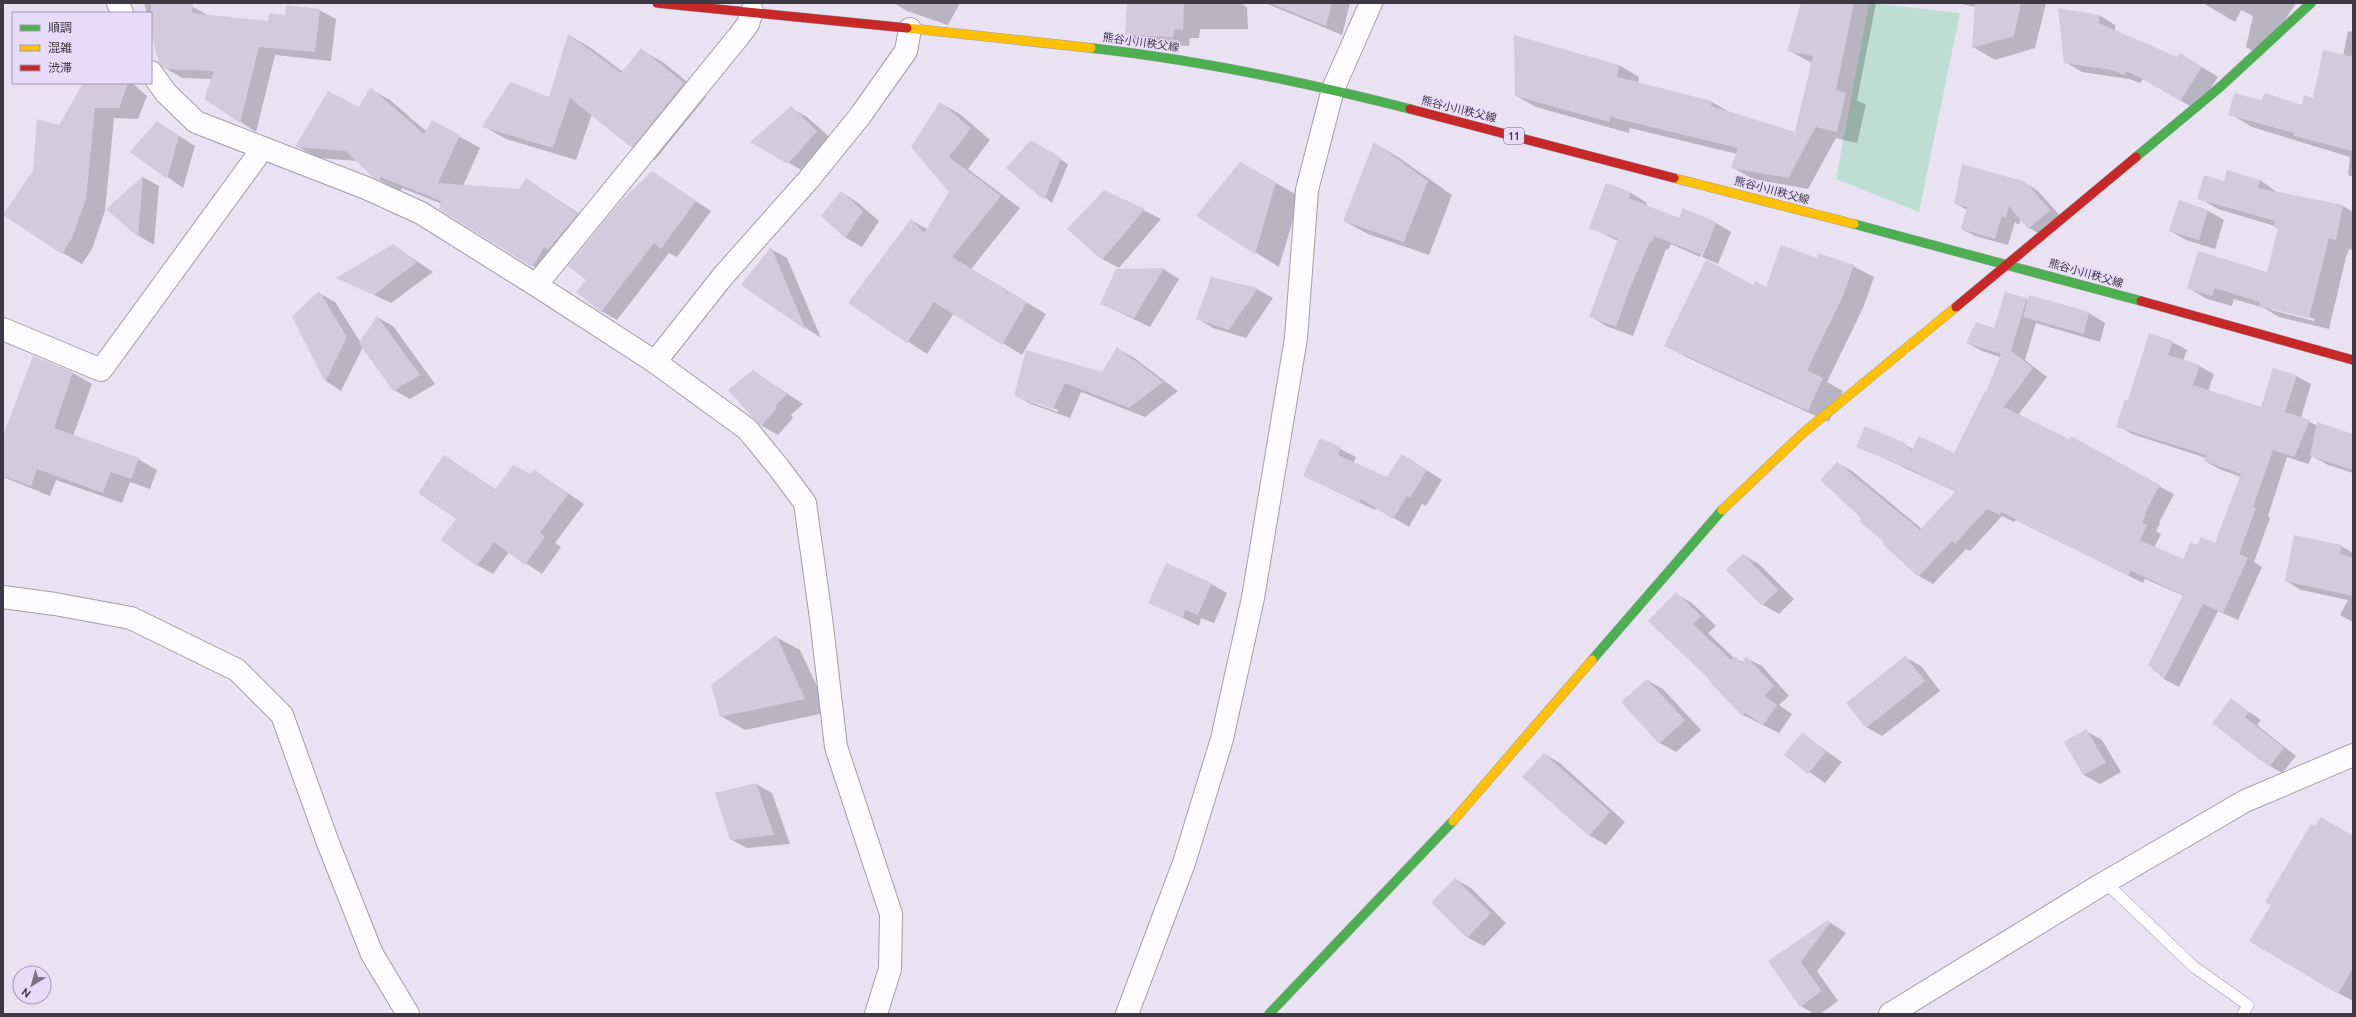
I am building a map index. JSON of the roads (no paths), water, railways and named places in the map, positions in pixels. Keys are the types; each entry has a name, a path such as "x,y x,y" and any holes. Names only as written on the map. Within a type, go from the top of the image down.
{"main road":[{"name":"熊谷小川秩父線","path":"657,3 752,11 1102,49 1218,65 1333,89 2007,264 2353,360"},
{"path":"1269,1014 1475,798 1598,652 1723,509 1803,433 2219,88 2311,3"}],"street":[{"path":"1127,1014 1184,864 1222,739 1253,598 1296,338 1307,190 1333,89 1371,3"},
{"path":"536,285 739,36 748,24 752,11"},
{"path":"655,362 723,276 809,179 860,116 906,51 910,29"},
{"path":"152,73 166,93 196,122 366,188 421,213 655,362 747,429 805,503 822,618 836,747 891,914 890,969 876,1014"},
{"path":"3,329 101,370 263,148"},
{"path":"3,597 54,604 131,618 237,670 282,715 328,843 372,954 408,1014"},
{"path":"1890,1014 2105,882 2245,800 2353,755"}],"lane":[{"path":"2105,882 2194,967 2248,1005 2243,1014"}]}
